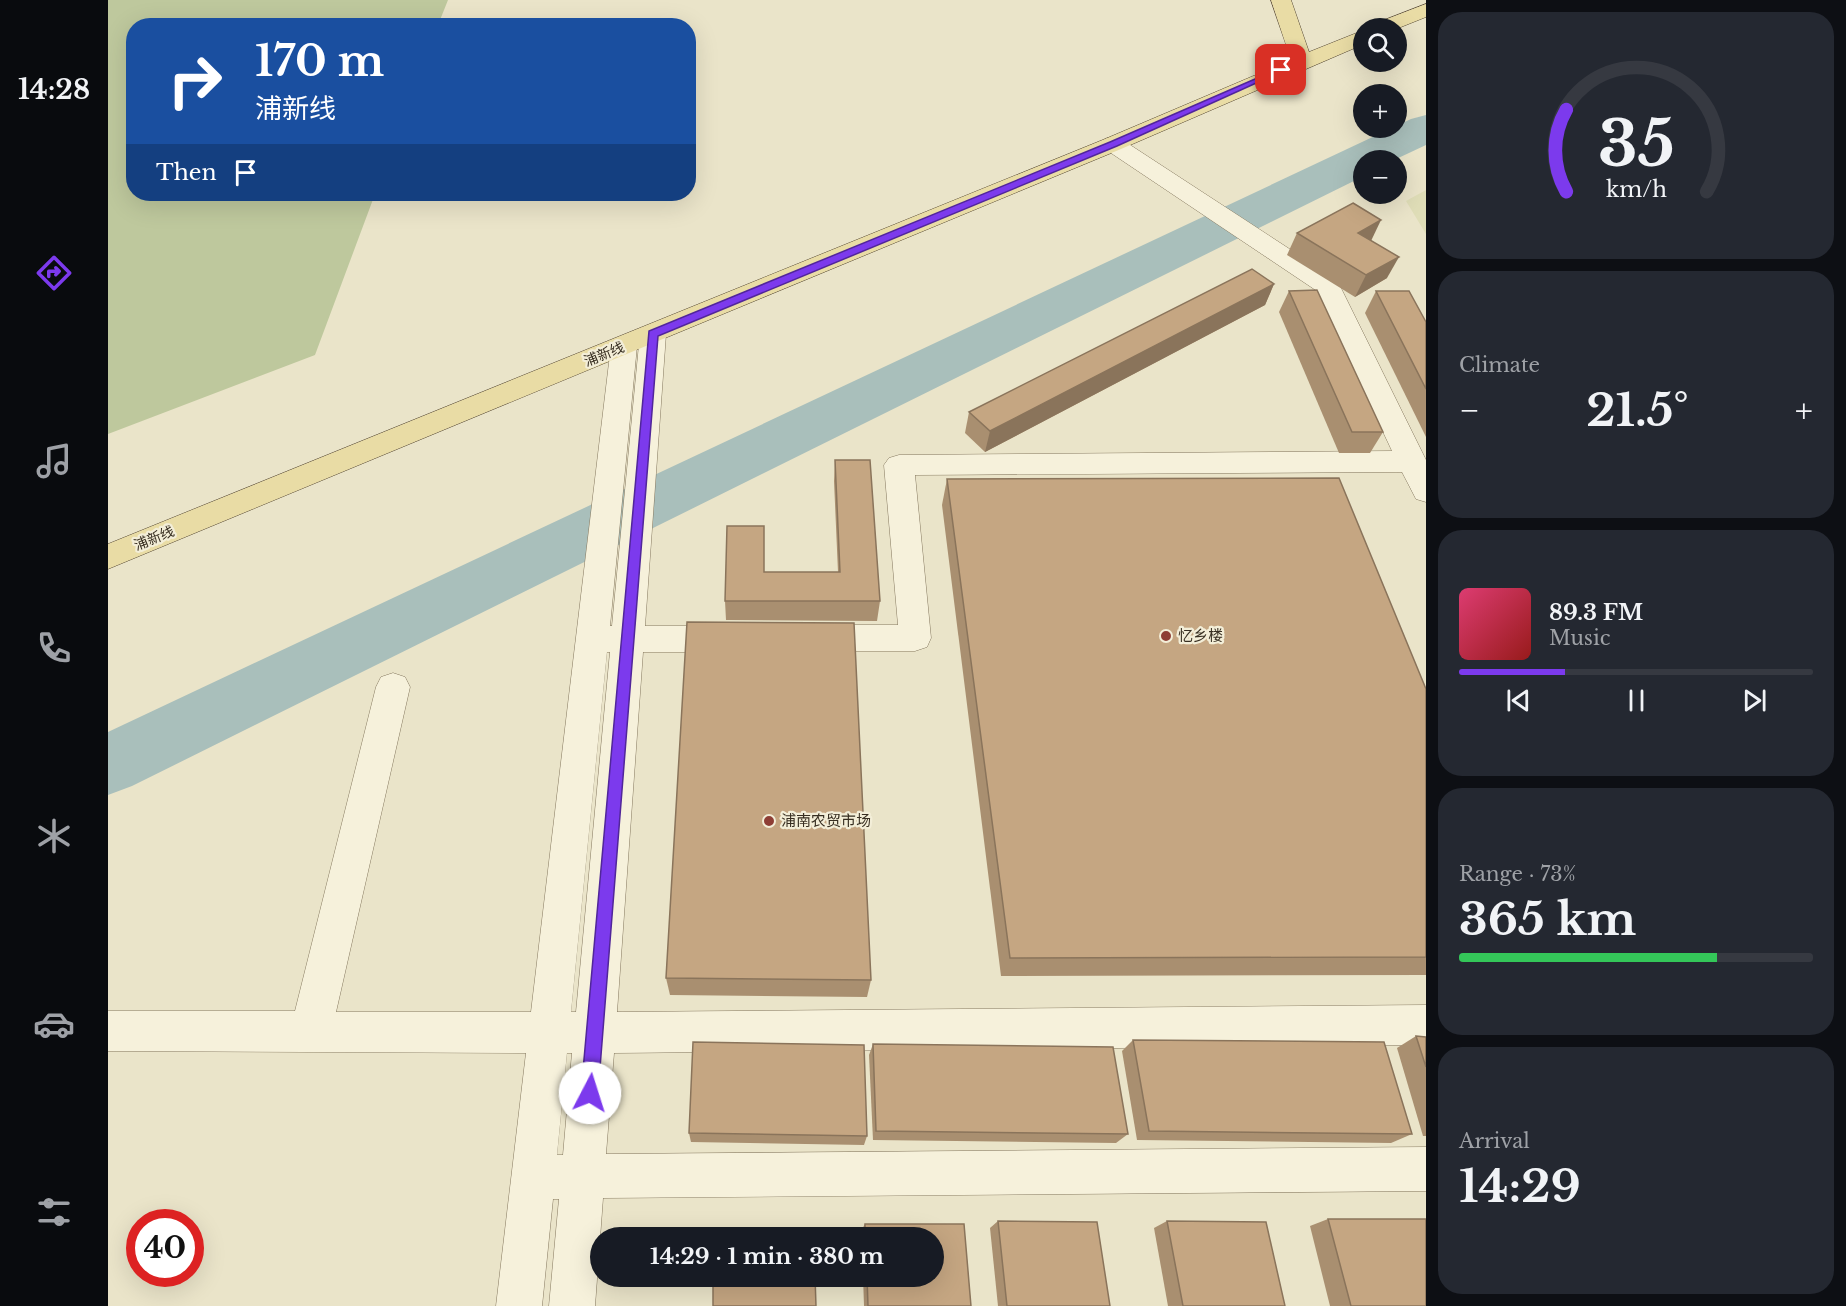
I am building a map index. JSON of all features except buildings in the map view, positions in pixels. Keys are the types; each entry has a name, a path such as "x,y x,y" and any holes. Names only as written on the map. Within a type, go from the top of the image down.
{"main road":[{"path":"1281,0 1302,61"},
{"path":"1406,18 1426,10"},
{"name":"浦新线","path":"108,557 1113,144 1353,40"}],"street":[{"path":"1113,144 1328,286 1426,491"},
{"path":"519,1306 548,1033 609,639 636,538 653,334"},
{"path":"572,1306 595,1031 609,639 596,594 624,346"},
{"path":"609,639 915,638 899,465 1412,461"},
{"path":"311,1031 393,687"},
{"path":"108,1030 548,1033 1426,1026"},
{"path":"533,1176 1426,1170"}],"shaded area":[{"path":"1426,190 1426,234 1407,203 1407,200"}],"green space":[{"path":"108,0 448,0 441,18 126,18 126,201 372,201 315,355 108,434"}],"waterway":[{"path":"108,765 1426,128"}],"place":[{"name":"忆乡楼","path":"1166,636"},
{"name":"浦南农贸市场","path":"769,821"}],"route":[{"path":"590,1093 653,334 1113,144 1281,70"}]}
